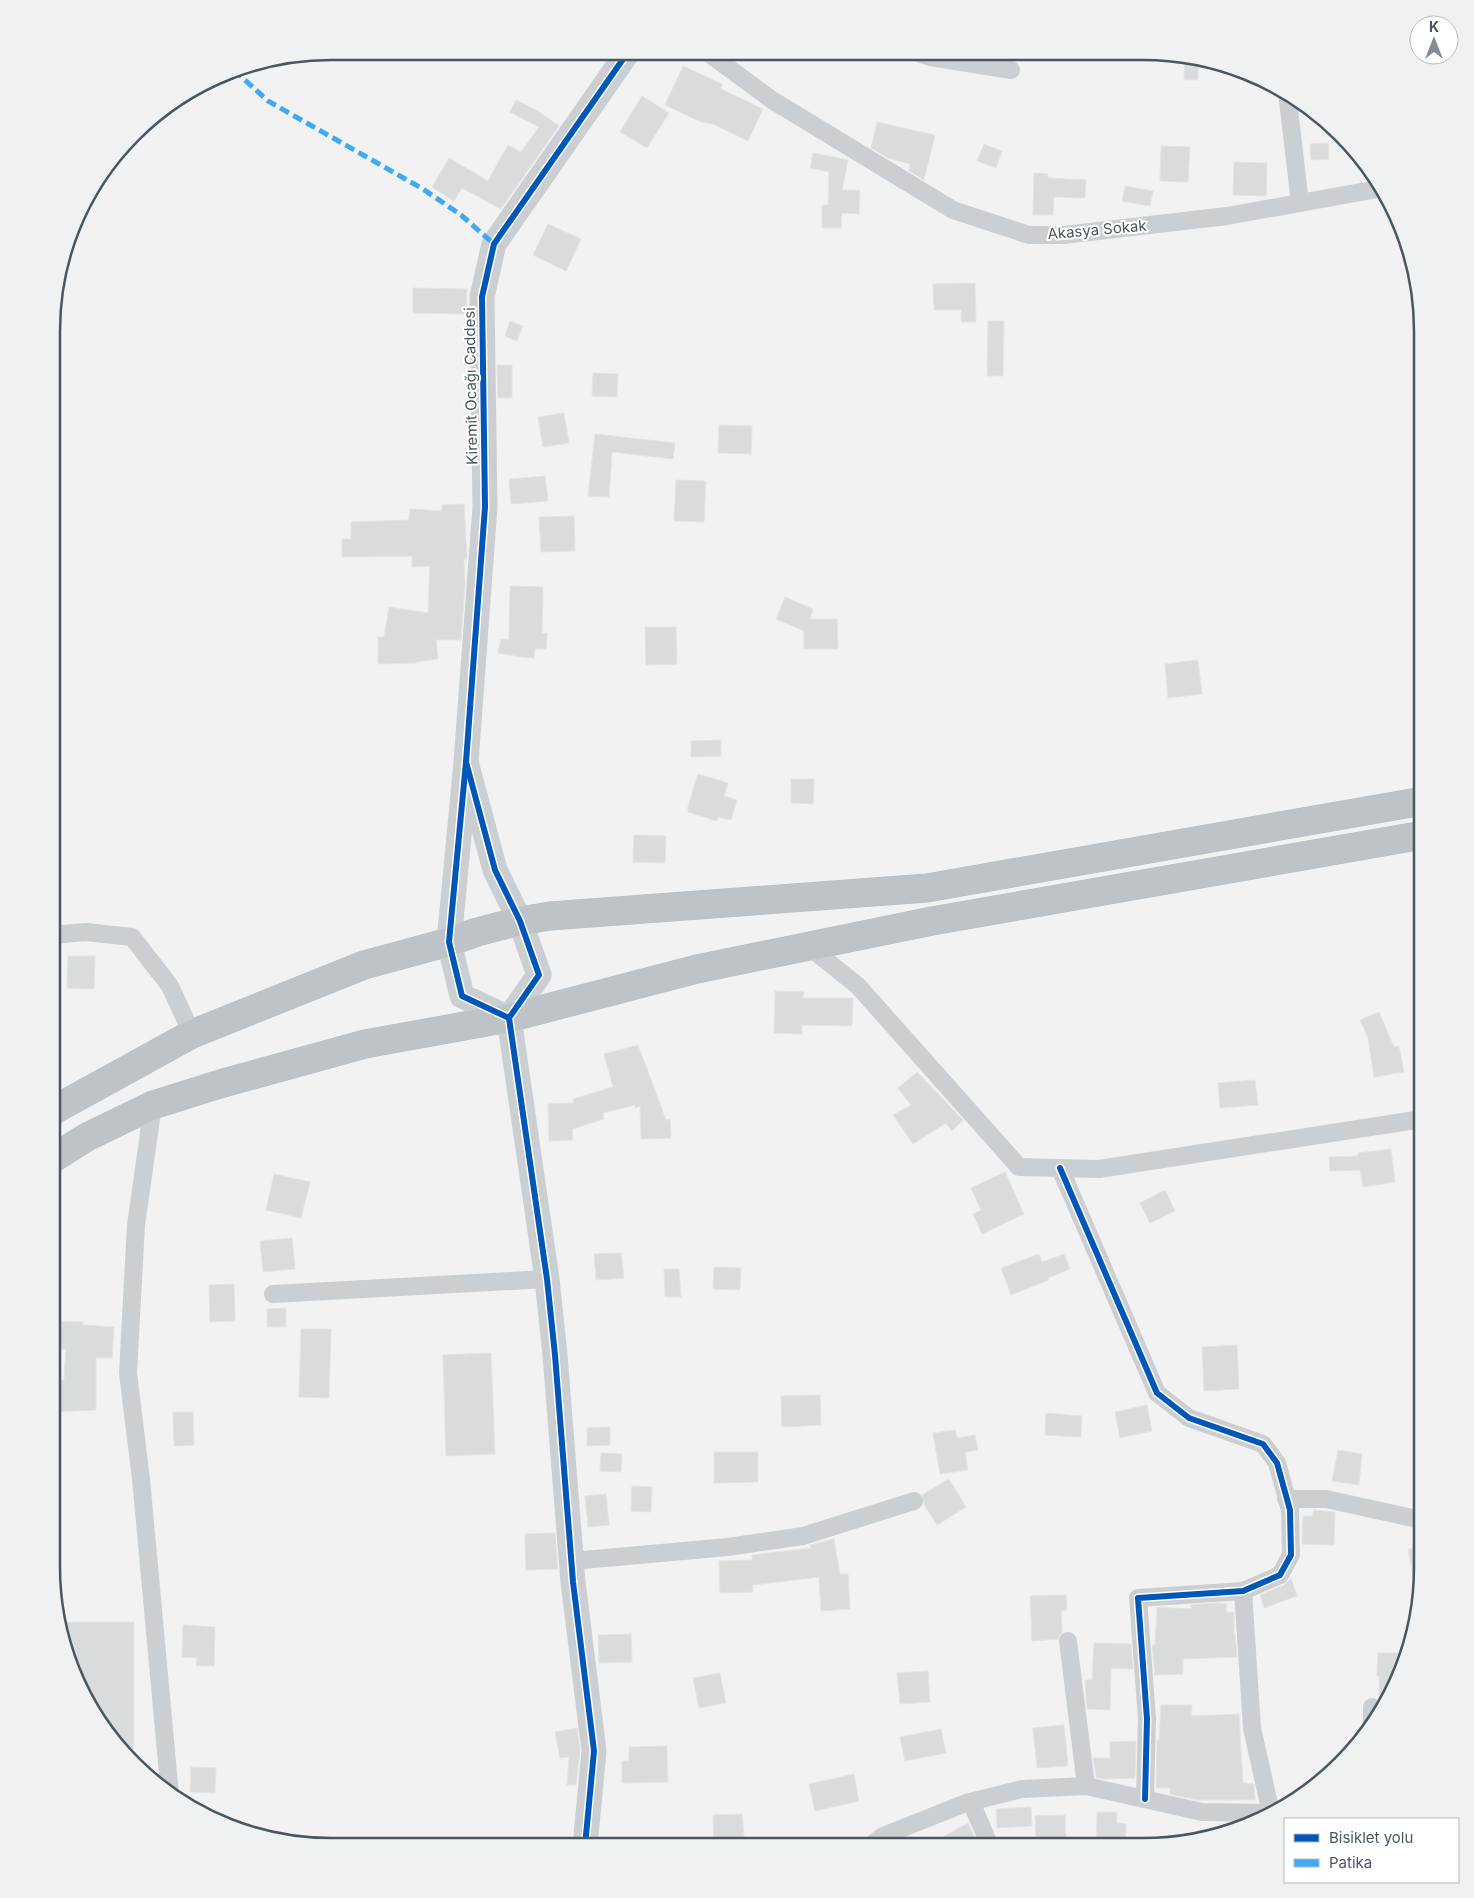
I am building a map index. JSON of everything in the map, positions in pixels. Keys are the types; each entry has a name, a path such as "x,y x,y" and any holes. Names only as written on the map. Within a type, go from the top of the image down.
{"highway":[{"path":"60,1108 192,1034 364,964 449,942 520,920 550,916 927,888 1414,802"},
{"path":"60,1154 87,1137 153,1105 220,1084 365,1044 509,1018 697,969 932,921 1414,836"}],"street":[{"name":"Kiremit Ocağı Caddesi","path":"509,1018 462,996 449,942 466,762 486,507 482,297 494,244 622,60"},
{"name":"Akasya Sokak","path":"718,60 772,100 953,210 1029,235 1064,235 1208,218 1374,190"},
{"path":"949,60 1011,70"},
{"path":"1288,102 1300,203"},
{"path":"466,762 495,870 520,920 539,975 509,1018 547,1279 572,1561 594,1751 587,1838"},
{"path":"60,934 86,932 132,937 170,986 192,1034"},
{"path":"808,946 858,986 1019,1167 1099,1169 1414,1120"},
{"path":"153,1105 136,1225 128,1372 141,1479 169,1784"},
{"path":"1060,1168 1157,1393 1188,1418 1263,1444 1277,1463 1290,1510 1291,1555 1280,1575 1244,1591 1138,1598 1147,1719 1145,1799"},
{"path":"273,1294 547,1279"},
{"path":"1286,1498 1326,1499 1414,1518"},
{"path":"572,1561 728,1547 803,1536 914,1500"},
{"path":"1244,1591 1252,1728 1271,1806"},
{"path":"1068,1641 1086,1786"},
{"path":"1372,1707 1372,1712"},
{"path":"880,1838 971,1802 1022,1789 1086,1786 1202,1812 1257,1813"},
{"path":"971,1802 987,1838"}],"building":[{"path":"1185,63 1198,65 1198,80 1184,80"},
{"path":"683,66 722,84 721,89 763,109 748,141 713,124 701,122 665,105"},
{"path":"642,96 669,113 647,148 620,132"},
{"path":"516,100 538,111 559,126 501,209 462,188 454,201 432,187 449,158 488,181 508,145 521,152 539,127 510,112"},
{"path":"877,122 935,135 924,180 909,171 910,164 888,158 871,148"},
{"path":"1328,143 1329,159 1311,160 1310,144"},
{"path":"984,144 1002,151 996,168 977,161"},
{"path":"1161,146 1190,147 1188,182 1160,181"},
{"path":"813,153 848,160 842,190 860,190 859,214 842,213 841,228 822,228 822,205 828,205 829,172 810,168"},
{"path":"1234,162 1267,163 1266,196 1233,195"},
{"path":"1034,173 1048,174 1048,178 1086,180 1085,198 1054,197 1053,215 1033,215"},
{"path":"1125,186 1153,191 1150,206 1122,201"},
{"path":"548,224 581,239 566,271 533,255"},
{"path":"975,283 976,322 961,322 961,310 934,310 933,284"},
{"path":"413,288 467,289 466,314 413,313"},
{"path":"510,321 523,326 517,341 505,336"},
{"path":"988,321 1004,321 1003,376 987,376"},
{"path":"497,365 512,365 512,398 498,398"},
{"path":"593,373 618,374 617,397 592,396"},
{"path":"564,413 569,443 543,447 538,417"},
{"path":"719,425 752,426 751,454 718,453"},
{"path":"595,434 675,443 673,459 612,452 609,497 588,496"},
{"path":"545,476 548,501 511,504 509,479"},
{"path":"676,480 706,481 704,522 674,521"},
{"path":"464,504 467,559 464,560 465,584 461,640 436,640 438,659 416,663 378,664 378,637 384,637 389,607 428,613 430,566 412,567 412,556 342,557 342,539 351,539 351,522 409,520 410,509 442,511 442,505"},
{"path":"574,516 575,551 541,552 539,517"},
{"path":"510,586 543,587 542,633 547,633 546,649 535,649 534,658 498,653 501,639 509,640"},
{"path":"785,597 813,609 810,619 837,619 838,649 804,649 804,631 776,619"},
{"path":"645,627 676,627 677,664 646,665"},
{"path":"1198,660 1202,694 1168,698 1165,664"},
{"path":"721,740 721,756 691,757 691,741"},
{"path":"698,774 728,783 724,796 737,800 731,820 718,817 717,821 688,812 688,806"},
{"path":"791,779 814,779 813,804 791,803"},
{"path":"634,835 666,836 665,863 633,862"},
{"path":"68,956 95,956 94,989 67,988"},
{"path":"775,991 804,992 803,998 853,998 852,1026 802,1025 802,1034 774,1033"},
{"path":"1379,1012 1394,1047 1399,1046 1404,1072 1374,1077 1368,1038 1360,1020"},
{"path":"638,1045 666,1120 670,1119 671,1138 641,1139 640,1106 635,1108 635,1105 603,1113 604,1119 572,1129 573,1140 549,1141 548,1104 574,1103 573,1099 613,1087 604,1054"},
{"path":"917,1072 963,1120 952,1131 946,1123 913,1144 893,1115 911,1105 898,1088"},
{"path":"1255,1080 1258,1105 1220,1108 1218,1083"},
{"path":"1391,1149 1395,1182 1363,1187 1360,1170 1330,1171 1329,1157 1358,1156 1358,1153"},
{"path":"1005,1172 1024,1214 982,1234 973,1214 981,1210 971,1188"},
{"path":"274,1174 310,1182 301,1218 266,1210"},
{"path":"1165,1190 1175,1211 1150,1223 1140,1203"},
{"path":"292,1238 295,1269 263,1272 260,1241"},
{"path":"621,1253 624,1278 596,1280 594,1254"},
{"path":"1039,1254 1042,1262 1064,1254 1070,1269 1048,1278 1049,1280 1011,1295 1001,1268"},
{"path":"714,1267 741,1268 740,1290 713,1289"},
{"path":"664,1269 679,1269 681,1297 665,1297"},
{"path":"234,1284 235,1321 210,1322 209,1285"},
{"path":"286,1308 286,1327 267,1327 267,1309"},
{"path":"60,1321 83,1322 83,1325 114,1327 112,1358 96,1358 96,1410 60,1412 60,1380 64,1380 66,1349 60,1349"},
{"path":"301,1329 331,1329 329,1398 299,1397"},
{"path":"1237,1345 1239,1389 1204,1391 1202,1347"},
{"path":"491,1353 495,1454 446,1456 443,1355"},
{"path":"820,1395 821,1425 782,1427 781,1396"},
{"path":"1147,1405 1152,1431 1120,1438 1115,1412"},
{"path":"173,1412 193,1412 194,1445 174,1446"},
{"path":"1046,1413 1082,1416 1081,1437 1045,1435"},
{"path":"610,1427 610,1445 587,1446 587,1428"},
{"path":"955,1430 957,1438 975,1435 978,1450 965,1452 968,1470 940,1474 933,1433"},
{"path":"1338,1450 1362,1454 1359,1485 1332,1481"},
{"path":"714,1452 758,1452 758,1482 714,1483"},
{"path":"601,1453 622,1454 621,1472 600,1471"},
{"path":"949,1479 966,1507 937,1525 924,1504 922,1495"},
{"path":"632,1486 652,1487 651,1512 631,1511"},
{"path":"606,1494 609,1525 588,1527 585,1496"},
{"path":"1313,1510 1335,1512 1334,1545 1302,1544 1303,1516 1313,1516"},
{"path":"555,1533 558,1569 526,1570 525,1534"},
{"path":"834,1539 840,1574 848,1574 850,1609 821,1611 819,1577 753,1585 753,1592 720,1593 719,1561 752,1560 752,1555 811,1548 810,1545"},
{"path":"1414,1548 1413,1578 1408,1549"},
{"path":"1291,1578 1297,1596 1264,1608 1260,1595 1284,1585"},
{"path":"1066,1595 1067,1610 1061,1611 1062,1632 1058,1639 1032,1641 1030,1596"},
{"path":"1227,1604 1226,1612 1234,1612 1237,1657 1183,1659 1183,1674 1155,1675 1152,1645 1155,1645 1157,1607 1191,1609 1191,1605"},
{"path":"65,1622 134,1622 134,1749 130,1749 127,1746 96,1703 74,1654"},
{"path":"183,1625 215,1627 214,1666 196,1666 197,1658 182,1657"},
{"path":"631,1634 632,1662 599,1663 598,1635"},
{"path":"1094,1643 1131,1644 1133,1669 1111,1668 1110,1710 1087,1709 1085,1680 1092,1680"},
{"path":"1378,1653 1400,1653 1379,1700 1379,1676 1377,1676"},
{"path":"928,1671 930,1702 900,1704 897,1673"},
{"path":"720,1673 726,1703 699,1708 693,1678"},
{"path":"1161,1705 1192,1705 1191,1716 1239,1714 1243,1783 1254,1784 1255,1800 1198,1800 1170,1794 1170,1788 1156,1788 1157,1740 1159,1740"},
{"path":"1064,1725 1068,1766 1037,1768 1033,1728"},
{"path":"577,1728 580,1751 576,1785 567,1785 569,1757 560,1758 555,1732"},
{"path":"941,1729 946,1753 905,1761 900,1737"},
{"path":"1136,1741 1135,1778 1103,1779 1096,1777 1093,1758 1110,1758 1110,1742"},
{"path":"667,1746 668,1782 622,1783 622,1761 629,1761 629,1747"},
{"path":"191,1767 216,1768 215,1793 190,1792"},
{"path":"854,1774 859,1801 815,1811 809,1784"},
{"path":"1031,1807 1032,1826 997,1828 996,1809"},
{"path":"1097,1812 1117,1812 1117,1823 1126,1824 1125,1838 1096,1838"},
{"path":"742,1814 744,1838 714,1838 713,1815"},
{"path":"1065,1815 1066,1838 1036,1838 1035,1816"},
{"path":"968,1823 975,1838 945,1838 944,1836"}],"marked path":[{"path":"240,76 268,101 423,189 461,215 494,244"}],"cycle path":[{"path":"509,1018 462,996 449,942 466,762 485,507 482,297 494,244 622,60"},
{"path":"466,762 495,870 520,921 539,975 509,1018 547,1279 573,1582 594,1751 586,1838"},
{"path":"1060,1168 1157,1393 1189,1418 1263,1444 1277,1463 1290,1510 1291,1555 1280,1575 1243,1591 1138,1598 1147,1719 1145,1799"}]}
